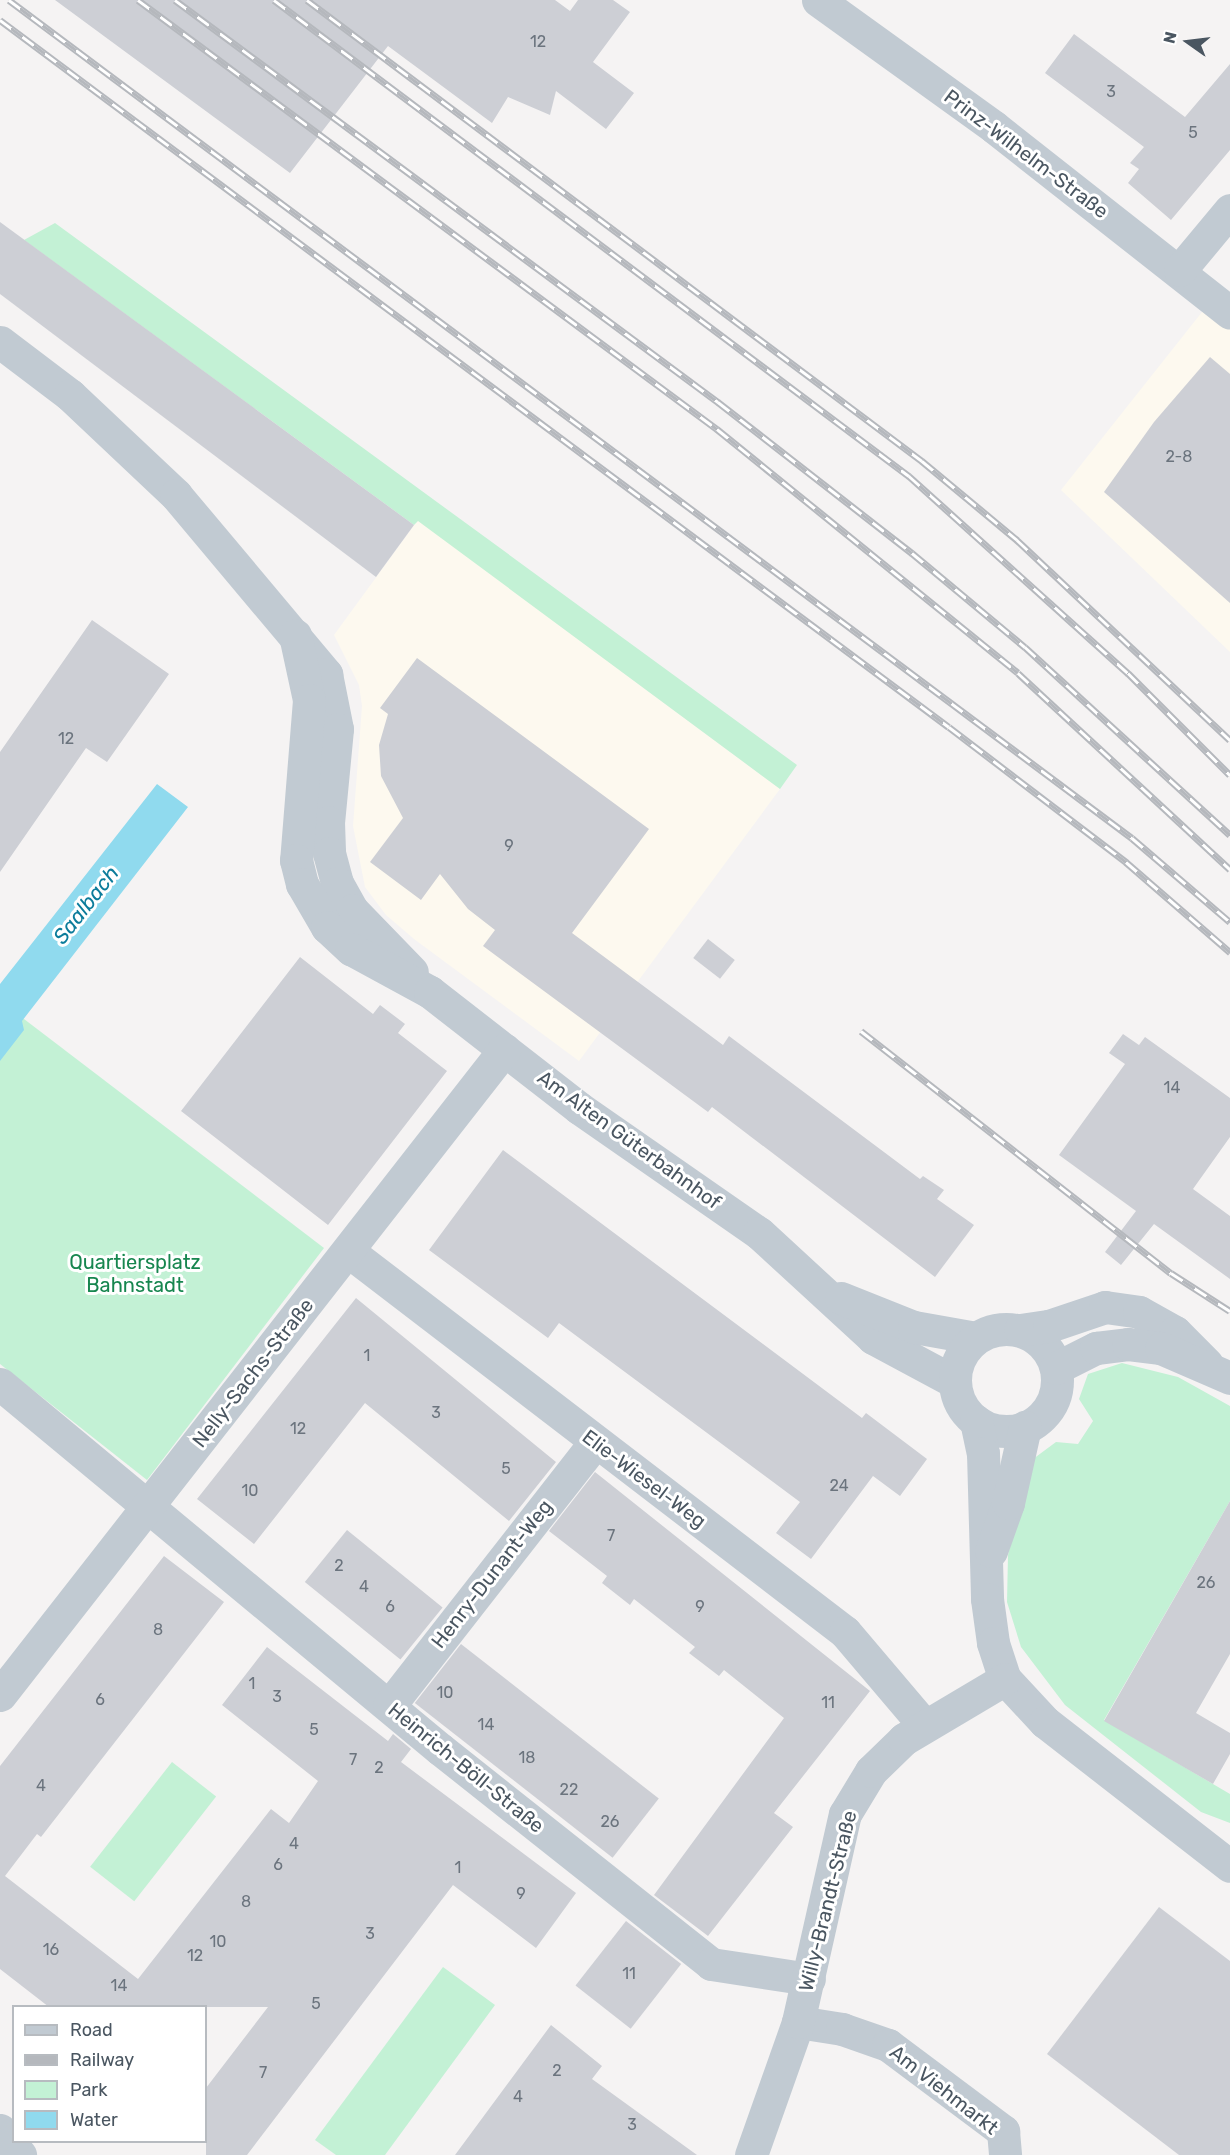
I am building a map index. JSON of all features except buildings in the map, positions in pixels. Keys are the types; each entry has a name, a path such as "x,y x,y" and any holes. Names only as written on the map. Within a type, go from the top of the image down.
{"street":[{"name":"Prinz-Wilhelm-Straße","path":"818,0 1180,270 1230,313"},
{"path":"1180,270 1230,210"},
{"name":"Am Alten Güterbahnhof","path":"0,342 70,395 176,495 295,634 326,674 333,694 336,729 328,822 329,853 337,883 351,910 430,992 504,1050 579,1108 759,1233 825,1291 873,1338 955,1382"},
{"name":"Nelly-Sachs-Straße","path":"0,1695 504,1050"},
{"name":"Elie-Wiesel-Weg","path":"348,1251 845,1632 924,1725"},
{"path":"825,1291 914,1328 976,1338"},
{"path":"1219,1371 1175,1332 1139,1312 1105,1307 1049,1326 990,1331 976,1338 960,1357 955,1382 958,1397 976,1421 983,1454 986,1564 993,1642 1005,1679 1045,1722 1230,1866"},
{"path":"976,1421 1008,1431 1025,1427 1051,1406 1056,1368 1043,1344 1020,1330"},
{"path":"1056,1368 1096,1348 1128,1344 1219,1371"},
{"name":"Heinrich-Böll-Straße","path":"0,1384 150,1504 389,1706 711,1964 809,1979"},
{"path":"986,1564 1008,1503 1025,1427"},
{"name":"Henry-Dunant-Weg","path":"389,1706 595,1442"},
{"name":"Willy-Brandt-Straße","path":"751,2155 798,2022 845,1814 871,1771 924,1725 1005,1679"},
{"name":"Am Viehmarkt","path":"798,2022 842,2030 888,2045 1003,2131 1005,2155"},
{"path":"0,2130 20,2155"}],"shaded area":[{"path":"1206,307 1230,327 1230,652 1061,490"},
{"path":"418,520 780,789 579,1061 414,939 386,915 365,887 353,826 362,706 359,685 334,635"}],"green space":[{"path":"55,223 797,765 780,789 418,521 414,525 24,240"},
{"name":"Quartiersplatz Bahnstadt","path":"7,1006 324,1248 147,1480 0,1364 0,1016"},
{"path":"1122,1363 1178,1377 1230,1406 1230,1501 1104,1720 1230,1794 1230,1823 1201,1812 1065,1705 1021,1647 1007,1602 1008,1555 1029,1462 1056,1442 1078,1444 1093,1421 1079,1399 1088,1374"},
{"path":"172,1762 216,1796 134,1901 90,1867"},
{"path":"443,1967 495,2005 385,2155 336,2155 315,2140"}],"water":[{"name":"Saalbach","path":"157,784 188,807 22,1021 24,1030 0,1061 0,984"}],"railway":[{"path":"9,0 1132,838 1230,922"},
{"path":"138,0 717,429 1018,673 1230,869"},
{"path":"175,0 718,402 912,553 1025,647 1230,835"},
{"path":"274,0 909,476 1128,673 1230,775"},
{"path":"307,0 922,461 1017,540 1230,740"},
{"path":"0,20 949,727 1126,862 1230,952"},
{"path":"861,1031 1171,1273 1230,1311"}]}
